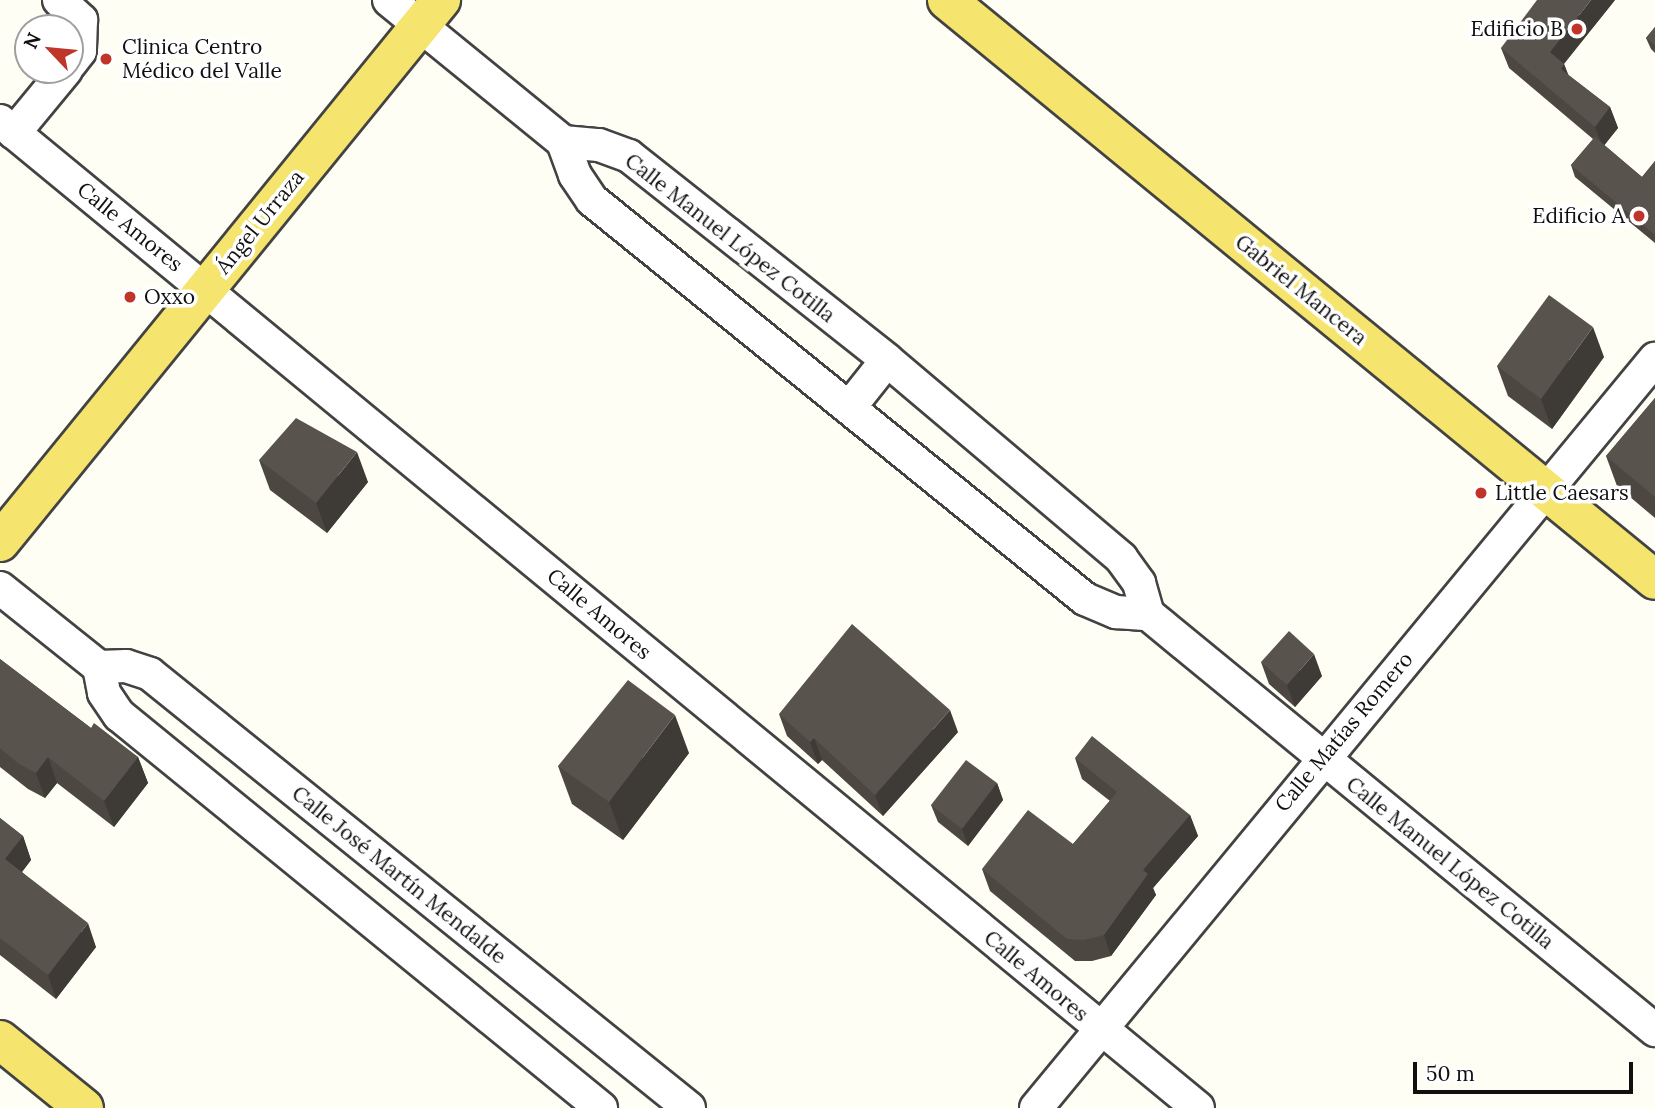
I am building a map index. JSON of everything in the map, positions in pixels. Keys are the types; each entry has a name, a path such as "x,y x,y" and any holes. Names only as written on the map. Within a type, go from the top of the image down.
{"main road":[{"name":"Gabriel Mancera","path":"947,0 1655,580"},
{"name":"Ángel Urraza","path":"0,542 431,13"},
{"path":"0,1040 84,1108"}],"street":[{"path":"59,0 74,14"},
{"path":"389,0 431,13 563,142 575,175 592,200 1085,599 1116,612 1148,614"},
{"path":"7,127 52,84"},
{"name":"Calle Amores","path":"7,127 206,288 1198,1108"},
{"name":"Calle Manuel López Cotilla","path":"563,142 599,145 629,156 887,360 1121,558 1139,583 1148,614 1655,1031"},
{"name":"Calle Matías Romero","path":"1036,1108 1322,758 1655,359"},
{"path":"849,408 887,360"},
{"path":"0,588 99,667 104,693 118,715 601,1108"},
{"name":"Calle José Martín Mendalde","path":"99,667 126,666 150,674 689,1108"}],"building":[{"path":"1537,0 1591,0 1550,52 1564,64 1561,69 1610,107 1595,127 1501,48"},
{"path":"1655,27 1655,45 1646,38"},
{"name":"Edificio A","path":"1595,137 1642,177 1655,161 1655,235 1571,165"},
{"path":"1549,295 1593,327 1541,399 1497,366"},
{"path":"1655,398 1655,497 1606,456"},
{"path":"296,418 357,452 316,503 259,460"},
{"path":"852,624 950,710 875,795 814,738 810,742 779,714"},
{"path":"1289,631 1314,654 1287,685 1261,662"},
{"path":"0,659 91,728 94,723 138,757 104,801 48,757 36,773 19,764 0,748"},
{"path":"628,680 675,715 609,802 558,766"},
{"path":"1092,736 1190,815 1143,870 1148,874 1104,935 1084,940 1067,939 982,869 1028,810 1073,844 1117,792 1075,758"},
{"path":"966,760 997,783 962,829 931,805"},
{"path":"0,818 23,836 5,859 88,923 48,975 0,938"}],"place":[{"name":"Edificio B","path":"1577,29"},
{"name":"Clinica Centro Médico del Valle","path":"106,59"},
{"name":"Edificio A","path":"1639,216"},
{"name":"Oxxo","path":"130,297"},
{"name":"Little Caesars","path":"1481,493"}]}
